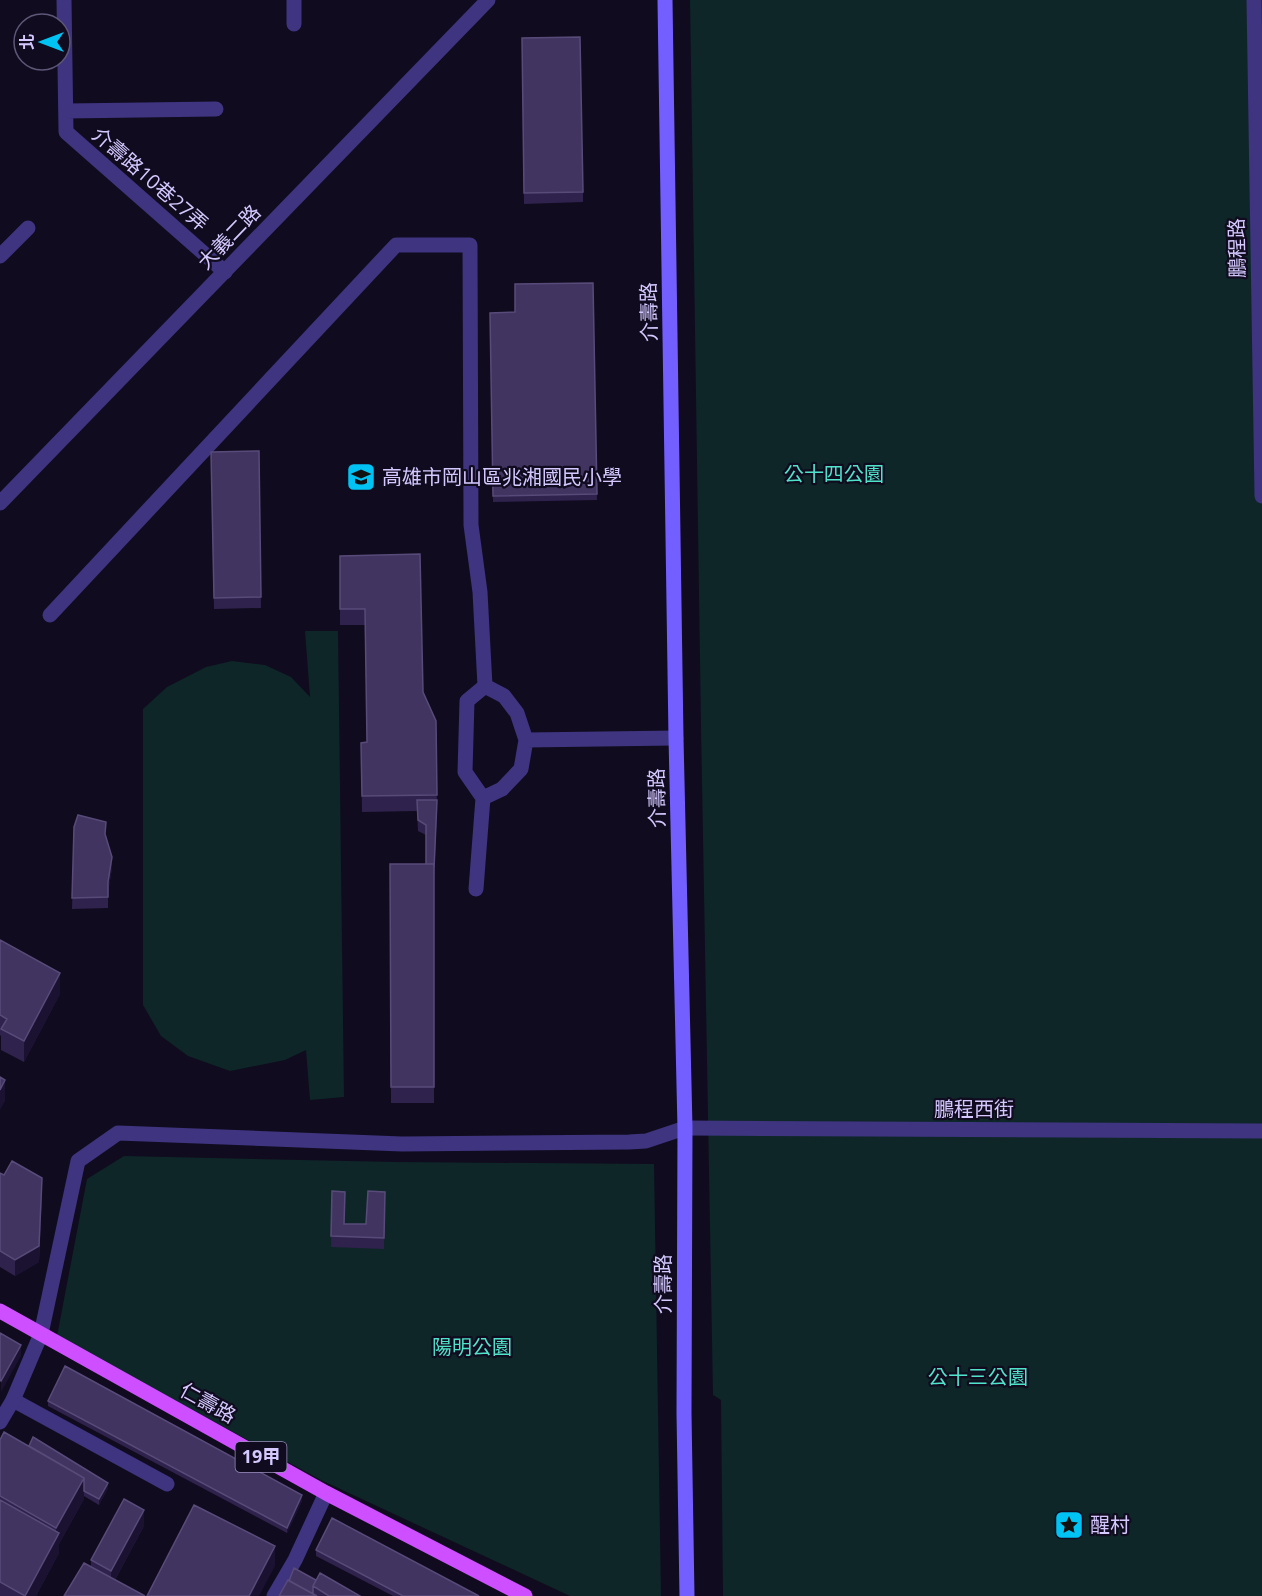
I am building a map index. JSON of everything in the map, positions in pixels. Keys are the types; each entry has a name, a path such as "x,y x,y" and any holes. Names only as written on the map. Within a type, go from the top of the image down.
{"main road":[{"name":"介壽路","path":"665,0 676,738 685,1128 684,1413 687,1596"},
{"name":"仁壽路","path":"0,1311 326,1493 509,1592 525,1596"}],"street":[{"name":"介壽路10巷27弄","path":"64,0 66,132 225,272"},
{"path":"294,0 294,24"},
{"name":"大義二路","path":"0,503 488,0"},
{"name":"鵬程路","path":"1254,0 1262,496"},
{"path":"66,111 216,109"},
{"path":"0,256 28,228"},
{"path":"50,615 396,245 470,245 471,525 480,592 485,686"},
{"path":"483,798 501,789 521,769 526,740 517,713 504,696 485,686"},
{"path":"476,889 483,798 465,772 467,701 485,686"},
{"path":"526,740 676,738"},
{"name":"鵬程西街","path":"0,1422 7,1399 41,1334 78,1161 118,1133 402,1144 646,1141 685,1128 1262,1131"},
{"path":"7,1399 167,1484"},
{"path":"274,1596 295,1560 326,1493"}],"green space":[{"path":"690,0 1262,0 1262,1596 723,1596 721,1400 713,1395"},
{"path":"305,631 338,631 344,1097 310,1100 306,1050 285,1060 230,1071 188,1056 161,1036 143,1005 143,709 167,687 206,667 232,661 265,665 291,677 310,697"},
{"name":"陽明公園","path":"124,1156 395,1162 654,1164 661,1596 570,1596 321,1480 57,1336 87,1179"}],"building":[{"path":"580,37 583,192 524,193 522,38"},
{"path":"593,283 597,494 493,496 490,313 515,312 515,284"},
{"path":"259,451 261,597 214,598 211,452"},
{"path":"420,554 423,692 436,721 437,795 362,796 361,743 367,742 365,609 340,609 340,556"},
{"path":"417,800 437,800 434,869 434,864 426,864 426,825 418,820"},
{"path":"78,815 106,822 105,834 112,857 108,897 72,898 74,827"},
{"path":"390,864 434,864 434,1087 391,1087"},
{"path":"0,940 60,973 24,1041 1,1029 7,1019 0,1015"},
{"path":"0,1077 5,1080 0,1090"},
{"path":"12,1161 42,1178 39,1246 15,1260 0,1251 0,1173 4,1175"},
{"path":"332,1191 345,1192 344,1224 366,1224 368,1191 385,1192 384,1238 331,1236"},
{"path":"0,1333 21,1345 1,1381 0,1380"},
{"path":"65,1366 302,1495 287,1528 48,1401"},
{"path":"4,1432 84,1478 56,1528 0,1496 0,1440"},
{"path":"33,1437 108,1483 99,1499 84,1491 84,1478 29,1446"},
{"path":"124,1499 144,1510 111,1571 91,1560"},
{"path":"0,1500 59,1533 25,1596 0,1582"},
{"path":"194,1505 275,1546 249,1596 147,1596"},
{"path":"332,1518 479,1596 403,1596 316,1550"},
{"path":"84,1563 145,1596 64,1596"},
{"path":"294,1568 316,1580 313,1594 289,1581"},
{"path":"320,1573 360,1596 329,1596 313,1586"},
{"path":"288,1580 317,1596 279,1596"}],"place":[{"name":"高雄市岡山區兆湘國民小學","path":"361,477"},
{"name":"醒村","path":"1069,1525"}],"park label":[{"name":"公十四公園","path":"834,474"},
{"name":"公十三公園","path":"978,1377"}]}
